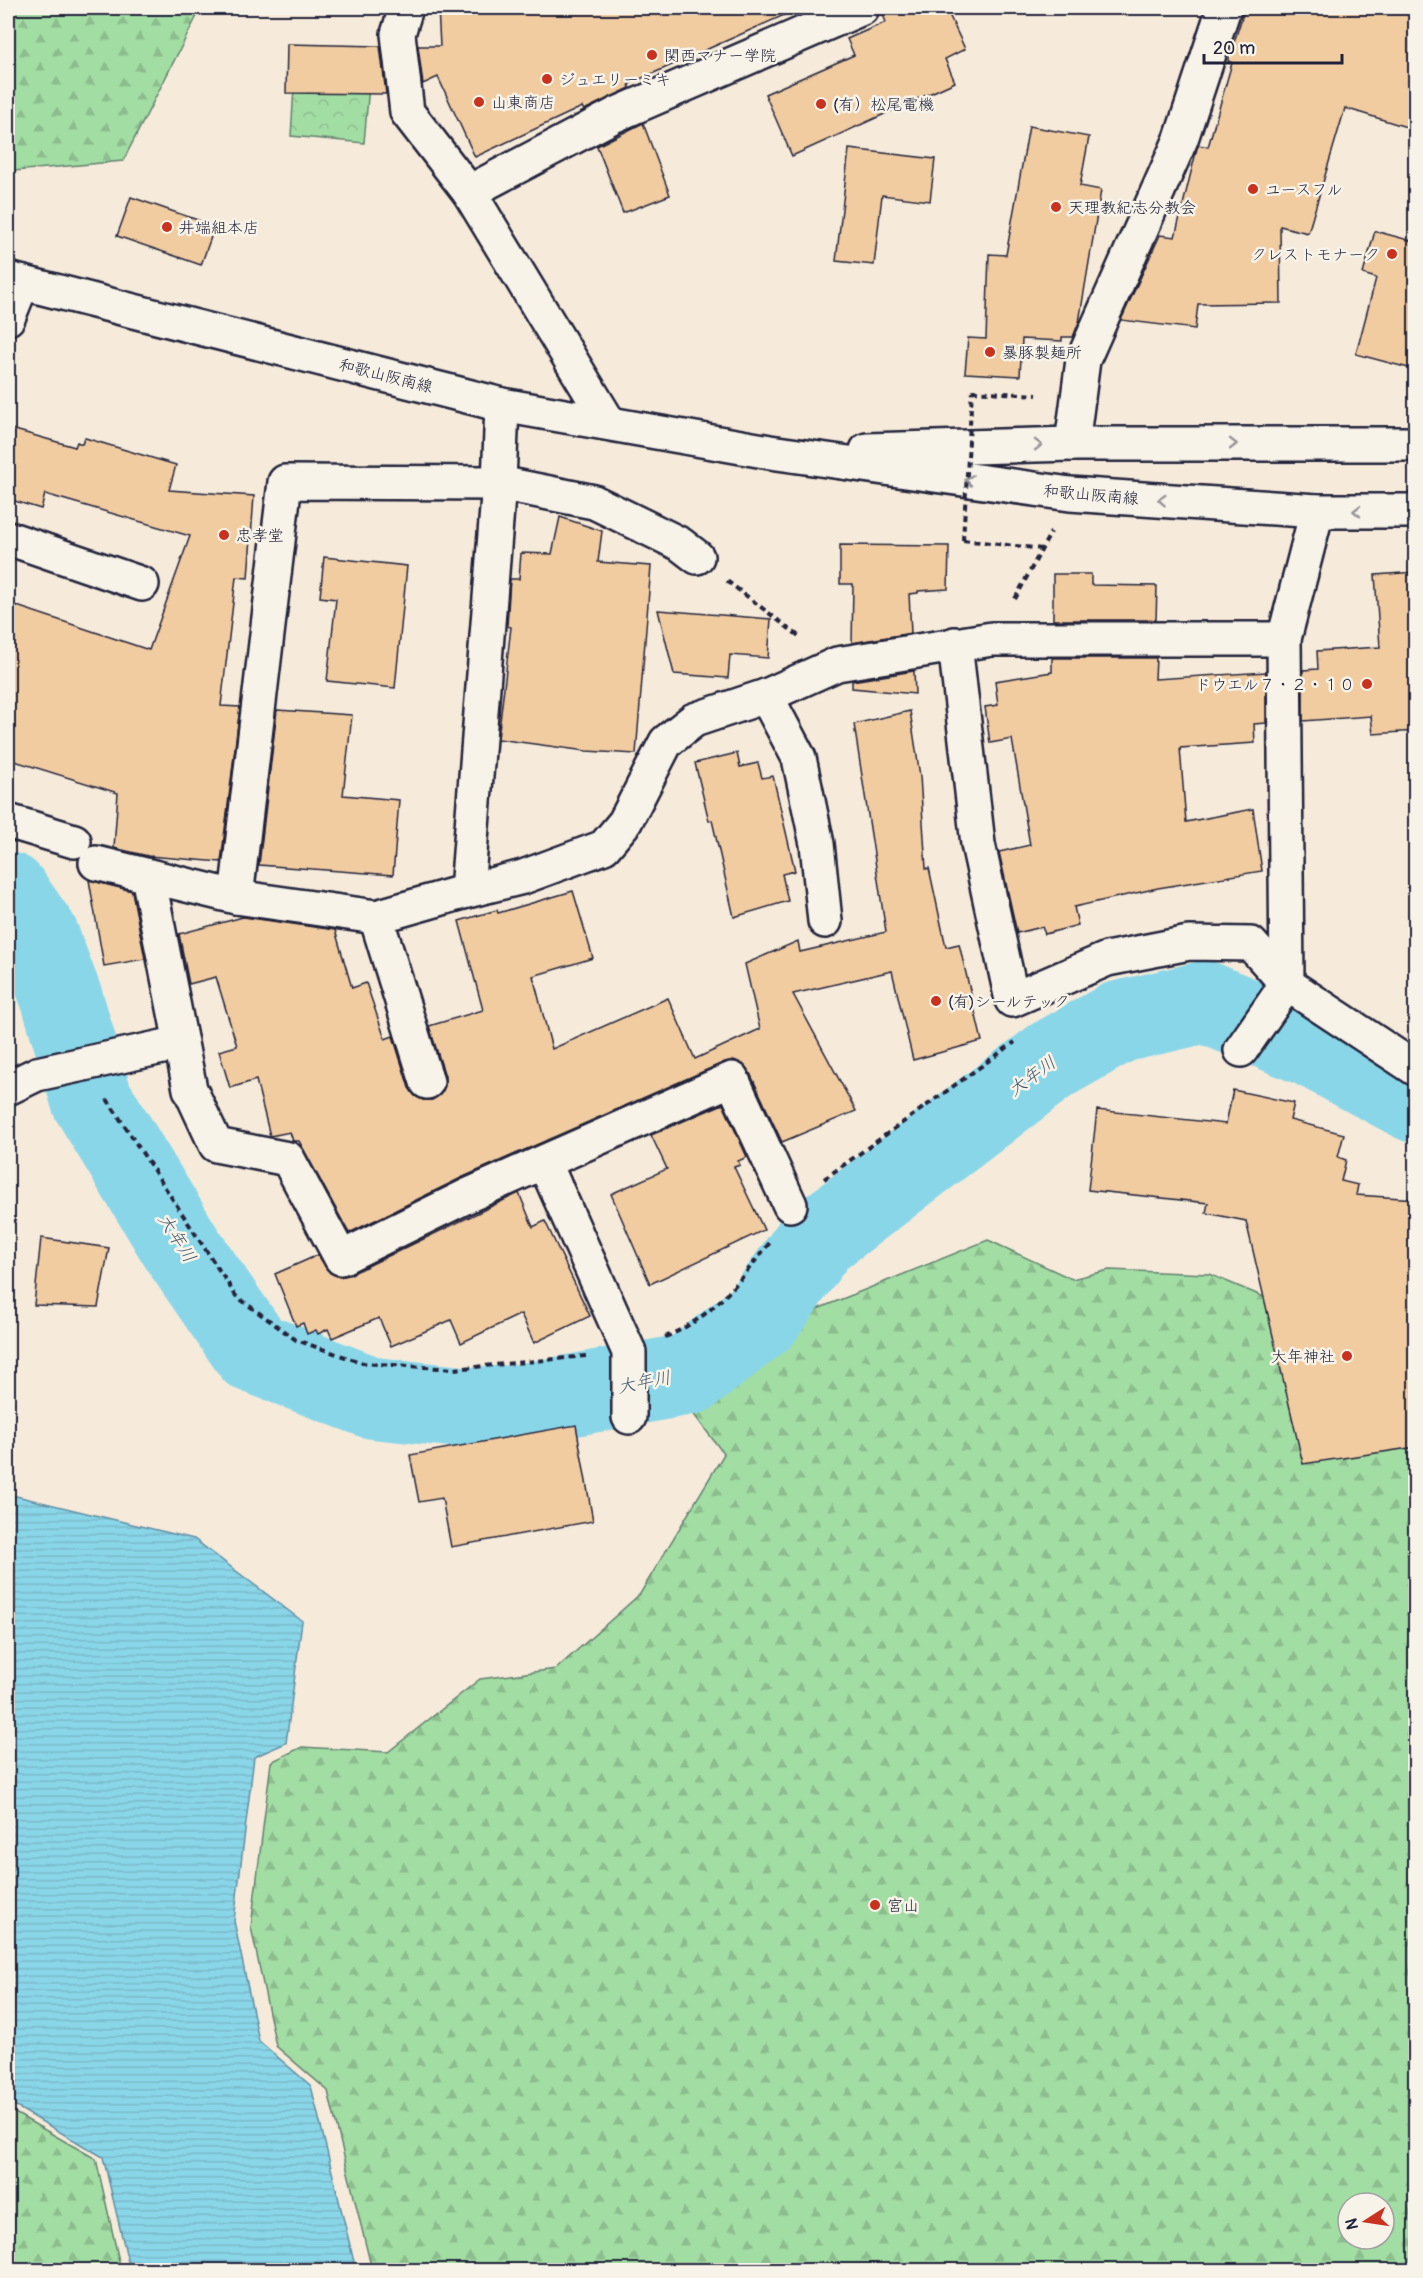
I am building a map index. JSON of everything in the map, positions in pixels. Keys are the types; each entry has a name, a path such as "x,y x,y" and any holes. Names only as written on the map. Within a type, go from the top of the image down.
{"street":[{"path":"406,8 398,34 407,112 469,192 609,423"},
{"path":"469,192 615,115 862,8"},
{"path":"1072,444 1083,360 1181,139 1224,8"},
{"path":"8,318 14,281"},
{"name":"和歌山阪南線","path":"14,281 501,405 770,452 1070,494 1317,511 1416,511"},
{"path":"467,891 499,483 501,405"},
{"name":"和歌山阪南線","path":"770,452 1072,444 1416,444"},
{"path":"236,897 285,482 499,483 594,502 681,544 697,557"},
{"path":"1241,1050 1287,984 1284,639 1317,511"},
{"path":"8,538 142,584"},
{"path":"8,821 148,876 236,897 376,917 523,877 604,848 625,822 666,742 694,720 766,696 837,664 992,639 1284,639"},
{"path":"955,644 978,844 1012,1000 1107,959 1189,943 1251,944 1287,984 1416,1069"},
{"path":"766,696 799,758 817,844 825,921"},
{"path":"148,876 190,1089 216,1145 288,1159 341,1258 470,1195 545,1164 584,1143 732,1079 790,1205"},
{"path":"376,917 427,1083"},
{"path":"8,1088 37,1074 181,1043"},
{"path":"545,1164 628,1352 629,1416"}],"path":[{"path":"1043,549 963,540 972,391 1045,395"},
{"path":"992,639 1043,549 1070,494"},
{"path":"697,557 837,664"},
{"path":"628,1352 686,1328 730,1293 792,1215 790,1205 866,1147 1018,1040"}],"green space":[{"path":"8,8 201,8 123,161 14,171 8,168"},
{"path":"369,86 364,143 291,136 294,87"},
{"path":"988,1240 1072,1279 1109,1270 1209,1274 1276,1302 1415,1421 1415,2270 372,2270 328,2091 276,2046 251,1927 271,1762 302,1747 388,1752 480,1679 556,1669 640,1594 724,1454 692,1412 810,1312"},
{"path":"8,2109 96,2159 121,2270 8,2270"}],"water":[{"path":"8,1494 194,1539 302,1621 286,1743 254,1757 234,1921 259,2041 311,2086 356,2270 130,2270 103,2157 8,2102"}],"building":[{"path":"438,8 800,8 629,84 630,88 584,110 582,107 475,157 438,77 423,84 418,46 440,46"},
{"path":"880,8 946,8 965,49 945,59 955,82 792,156 765,94 854,55 847,39 886,22"},
{"path":"1245,8 1416,8 1416,130 1345,108 1308,233 1280,226 1281,303 1198,304 1195,329 1121,320 1160,235 1175,237 1197,148 1199,145 1208,147 1232,63 1228,61"},
{"path":"287,44 380,46 386,94 286,93"},
{"path":"643,123 670,195 623,213 597,146"},
{"path":"1029,126 1089,137 1080,186 1101,190 1079,322 1073,337 1062,337 1062,341 1022,339 1020,376 965,373 968,338 986,339 989,254 1006,255"},
{"path":"849,149 935,159 930,201 882,195 874,265 836,261"},
{"name":"井端組本店","path":"131,197 215,226 201,265 117,236"},
{"name":"クレストモナーク","path":"1375,231 1416,242 1416,370 1356,354 1376,278 1363,274"},
{"path":"8,428 75,447 77,442 82,444 85,438 176,465 169,490 254,496 248,578 236,577 221,706 240,707 221,862 148,856 114,848 118,793 8,759 8,603 149,650 190,536 45,494 41,509 8,499"},
{"path":"560,517 602,531 598,562 651,566 636,754 586,751 498,739 511,627 507,626 510,579 519,579 521,553 552,554"},
{"path":"840,545 949,546 948,589 918,591 918,593 909,594 911,633 852,643 853,584 840,584"},
{"path":"324,557 407,566 395,688 327,681 336,599 320,597"},
{"name":"ドウエル７・２・１０","path":"1416,572 1416,731 1373,734 1371,716 1303,721 1303,670 1318,669 1317,651 1380,647 1375,575"},
{"path":"1053,574 1091,574 1091,585 1157,586 1156,620 1053,620"},
{"path":"658,610 771,619 768,658 730,655 728,678 674,674"},
{"path":"1052,658 1156,658 1155,679 1266,672 1266,723 1254,724 1255,743 1180,748 1186,822 1253,809 1262,871 1158,888 1074,907 1078,925 1045,934 1042,927 1017,933 999,852 1030,845 1012,739 990,743 985,707 998,705 995,681 1052,672"},
{"path":"914,671 915,694 852,688 852,681"},
{"path":"277,710 352,715 343,795 399,800 393,875 259,865"},
{"path":"910,711 920,776 926,869 929,868 946,947 959,944 982,1041 913,1060 892,971 793,994 856,1111 782,1142 749,1071 743,1064 734,1060 725,1062 461,1178 349,1233 299,1141 293,1141 290,1132 270,1136 256,1080 230,1088 219,1051 237,1046 216,977 189,984 179,934 243,917 335,930 352,988 366,983 385,1039 393,1036 409,1088 415,1096 423,1100 432,1100 440,1095 445,1086 445,1076 429,1026 483,1010 459,921 497,910 498,913 573,891 593,958 533,976 552,1049 668,998 695,1059 760,1029 745,964 798,941 800,952 886,932 854,724"},
{"path":"737,753 740,767 758,763 762,778 773,776 795,871 782,874 788,901 734,917 712,820 709,821 695,763"},
{"path":"89,880 132,891 145,959 104,966"},
{"path":"1233,1090 1294,1103 1290,1120 1344,1134 1338,1157 1346,1160 1341,1181 1358,1185 1356,1195 1416,1199 1416,1447 1303,1464 1246,1221 1206,1213 1208,1203 1088,1190 1097,1110 1226,1124"},
{"path":"723,1104 747,1157 738,1161 740,1165 734,1167 764,1230 650,1284 611,1194 667,1169 651,1135"},
{"path":"519,1193 533,1227 545,1221 590,1316 534,1343 521,1314 461,1343 451,1320 391,1346 379,1318 332,1338 328,1329 318,1334 316,1330 307,1334 303,1323 296,1326 275,1274 318,1255 330,1273 339,1277 349,1275"},
{"path":"41,1238 109,1248 98,1307 34,1305"},
{"path":"576,1425 593,1521 451,1547 442,1498 419,1502 410,1455"}],"waterway":[{"name":"大年川","path":"8,893 38,936 62,999 92,1100 183,1250 253,1352 373,1398 471,1408 514,1406 690,1374 761,1318 816,1240 1052,1060 1119,1022 1205,1002 1313,1047 1416,1102"}],"place":[{"name":"関西マナー学院","path":"652,55"},
{"name":"ジュエリーミキ","path":"547,79"},
{"name":"山東商店","path":"479,102"},
{"name":"(有）松尾電機","path":"821,104"},
{"name":"ユースフル","path":"1253,189"},
{"name":"天理教紀志分教会","path":"1056,207"},
{"name":"井端組本店","path":"167,227"},
{"name":"クレストモナーク","path":"1392,254"},
{"name":"暴豚製麺所","path":"990,352"},
{"name":"忠孝堂","path":"224,535"},
{"name":"ドウエル７・２・１０","path":"1367,684"},
{"name":"(有)シールテック","path":"936,1001"},
{"name":"大年神社","path":"1347,1356"},
{"name":"宮山","path":"875,1905"}]}
